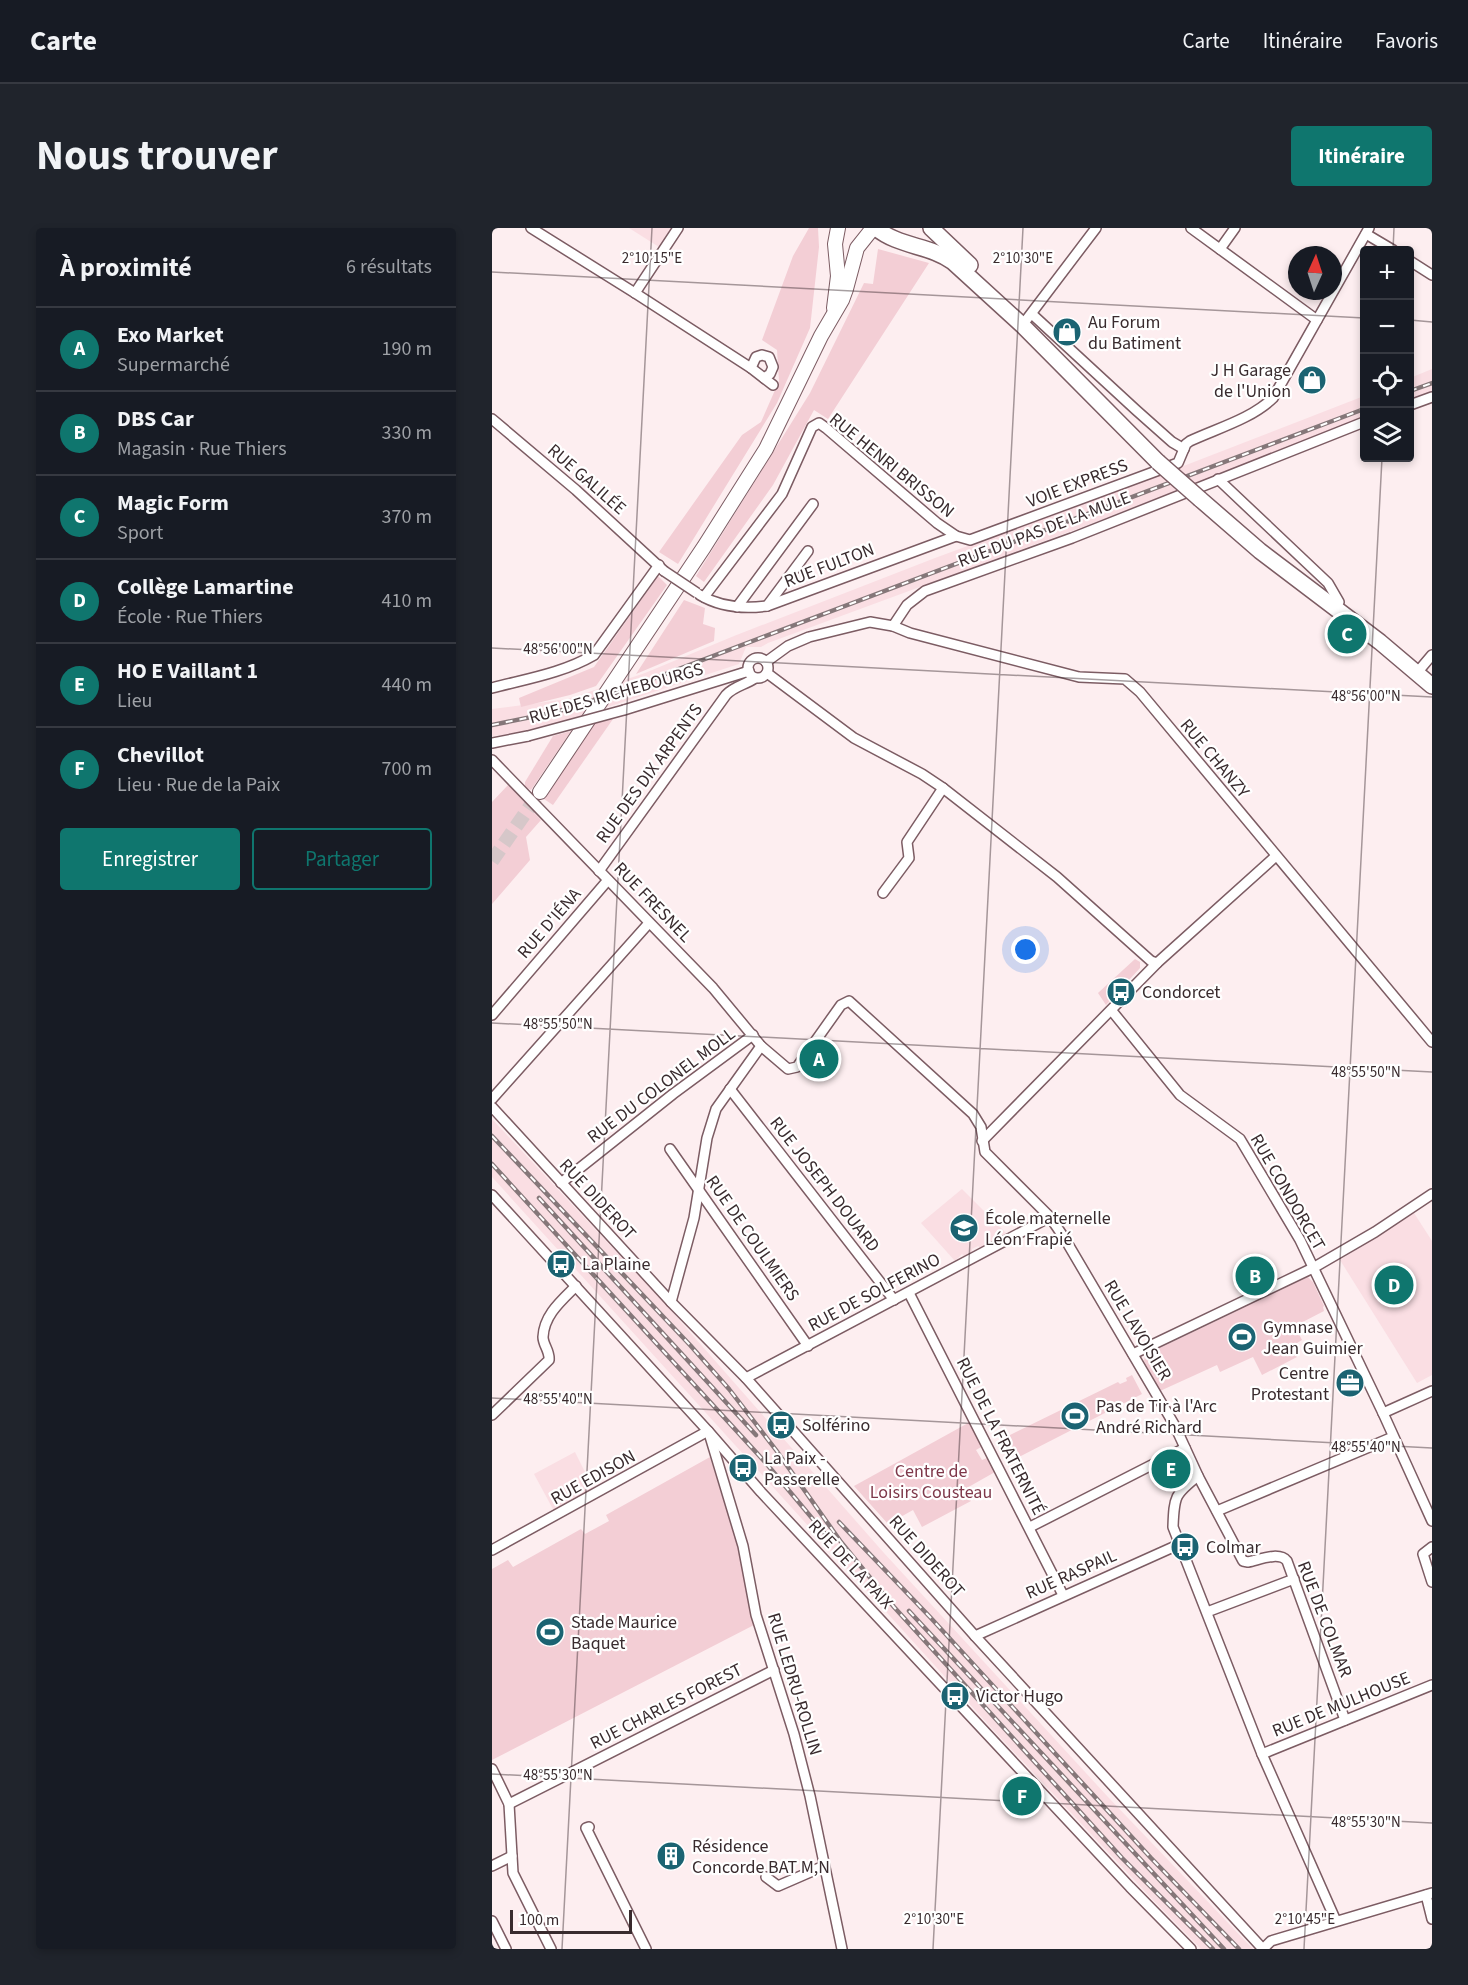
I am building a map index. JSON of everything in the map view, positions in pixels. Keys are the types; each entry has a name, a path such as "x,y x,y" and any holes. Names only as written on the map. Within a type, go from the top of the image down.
{"main road":[{"path":"833,313 838,276 835,244 838,228"},
{"path":"540,792 724,518 771,439 846,289 857,248 874,228 890,238 941,255 953,262 1241,534 1432,686"},
{"path":"931,228 1031,318 1102,399 1162,460"},
{"path":"1202,496 1427,673"}],"street":[{"path":"531,228 751,368 773,385"},
{"path":"635,293 678,228"},
{"path":"1096,228 1031,318 1172,442 1184,449"},
{"path":"1191,228 1317,320"},
{"path":"1220,249 1236,228"},
{"path":"1367,231 1388,246"},
{"name":"VOIE EXPRESS","path":"974,540 1178,463 1190,441 1263,407 1279,390 1367,231"},
{"path":"1414,264 1432,275"},
{"path":"751,368 756,357 762,355 769,357 773,367 770,374 764,378"},
{"path":"1414,404 1432,397"},
{"name":"RUE GALILÉE","path":"492,418 662,568 704,597"},
{"name":"RUE HENRI BRISSON","path":"704,597 782,494 812,427 819,423 907,498 956,536 974,540"},
{"name":"RUE DU PAS DE LA MULE","path":"893,626 907,605 926,591 1072,538 1360,424"},
{"path":"1218,479 1328,583 1338,602"},
{"path":"737,607 813,504"},
{"name":"RUE FULTON","path":"704,597 737,607 766,606 956,536"},
{"path":"766,606 808,551"},
{"path":"492,688 552,673 584,662 594,656 662,568"},
{"name":"RUE CHANZY","path":"766,662 788,646 809,637 870,622 893,626 910,633 1079,677 1125,679 1140,692 1432,1042"},
{"path":"1427,673 1432,655"},
{"path":"755,659 761,659 766,662 767,673 762,678 752,674 749,665 755,659"},
{"path":"767,673 854,738 922,774 943,788 1057,877 1151,961 1157,963"},
{"name":"RUE DES RICHEBOURGS","path":"492,743 528,736 624,710 717,681 752,674"},
{"name":"RUE DES DIX ARPENTS","path":"599,871 729,691 752,674"},
{"path":"717,681 724,690 729,691"},
{"name":"RUE FRESNEL","path":"492,760 713,988 762,1047 788,1069"},
{"path":"883,893 909,858 907,842 943,788"},
{"path":"982,1141 1157,963 1276,856"},
{"name":"RUE D'IÉNA","path":"492,1015 608,880"},
{"path":"492,1099 650,922"},
{"name":"RUE LAVOISIER","path":"788,1069 797,1067 841,1005 849,1001 973,1113 981,1127 985,1152 1050,1217 1175,1426 1198,1476"},
{"name":"RUE CONDORCET","path":"1112,1011 1180,1095 1240,1139 1300,1240 1432,1521"},
{"name":"RUE DU COLONEL MOLL","path":"561,1184 674,1094 753,1035"},
{"path":"671,1302 694,1218 707,1138 716,1109 762,1047"},
{"name":"RUE JOSEPH DOUARD","path":"730,1089 894,1300"},
{"name":"RUE DIDEROT","path":"492,1107 671,1302 746,1378 975,1636 1263,1949"},
{"name":"RUE DE COULMIERS","path":"670,1149 808,1346"},
{"path":"1133,1354 1313,1268 1375,1232 1432,1194"},
{"name":"RUE DE LA PAIX","path":"492,1195 761,1492 1130,1887 1191,1949"},
{"name":"RUE DE SOLFERINO","path":"746,1378 1050,1217"},
{"path":"492,1415 549,1360 550,1355 543,1340 546,1322 556,1306 576,1286"},
{"name":"RUE DE LA FRATERNITÉ","path":"909,1293 1063,1595"},
{"path":"1383,1413 1432,1391"},
{"name":"RUE LEDRU-ROLLIN","path":"708,1431 742,1546 756,1615 819,1829 824,1866 842,1949"},
{"name":"RUE EDISON","path":"492,1550 708,1431"},
{"path":"1217,1511 1393,1437"},
{"path":"1030,1527 1185,1448"},
{"path":"715,1453 725,1450"},
{"path":"1198,1476 1176,1497 1173,1527 1262,1754 1336,1921"},
{"name":"RUE DE COLMAR","path":"1198,1476 1243,1561 1284,1557 1345,1720"},
{"name":"RUE RASPAIL","path":"975,1636 1180,1544"},
{"path":"1432,1547 1423,1554 1432,1582"},
{"path":"1207,1612 1294,1579"},
{"name":"RUE CHARLES FOREST","path":"509,1804 774,1670"},
{"name":"RUE DE MULHOUSE","path":"1262,1754 1432,1685"},
{"path":"492,1769 509,1804 513,1873 551,1949"},
{"path":"589,1827 586,1828 646,1949"},
{"path":"492,1866 512,1856"},
{"path":"766,1877 778,1886 824,1866"},
{"path":"1263,1949 1271,1941 1429,1894 1432,1919"},
{"path":"492,1921 507,1949"}],"shaded area":[{"path":"629,228 671,228 659,247"},
{"path":"1432,369 1432,391 1414,398 1414,376"},
{"path":"1360,398 1360,419 1096,522 761,647 746,647 739,664 559,723 521,733 492,736 492,709 568,699 645,673 935,558 1150,479"},
{"path":"492,1119 667,1306 884,1553 1108,1797 1253,1949 1201,1949 995,1732 492,1177"},
{"name":"École maternelle Léon Frapié","path":"962,1189 1007,1234 981,1248 978,1246 972,1249 972,1253 965,1257 962,1254 955,1261 921,1223"},
{"path":"1414,1213 1432,1241 1432,1375 1417,1383 1340,1260"},
{"path":"575,1452 594,1490 554,1511 534,1474"}],"green space":[{"path":"809,228 818,228 819,247 810,328 777,403 678,564 659,552 742,435 761,422 779,381 777,350 762,340 793,256"},
{"path":"878,249 929,263 828,419 814,410 773,485 704,582 696,576 810,393 864,283 873,284"},
{"path":"658,576 667,585 596,686 521,707 519,698 594,667"},
{"path":"684,600 705,608 703,624 715,628 714,641 636,674"},
{"path":"613,719 553,805 544,799 593,724"},
{"path":"571,731 531,790 525,787 525,782 553,736"},
{"path":"508,785 541,820 526,837 530,860 492,904 492,802"},
{"path":"1135,959 1140,962 1140,968 1106,1005 1098,993"},
{"name":"Gymnase Jean Guimier","path":"1308,1277 1313,1282 1324,1311 1295,1326 1302,1340 1292,1346 1297,1357 1262,1375 1253,1357 1220,1372 1217,1365 1160,1391 1144,1361 1145,1355"},
{"name":"Pas de Tir à l'Arc André Richard","path":"1132,1375 1142,1394 1015,1459 1006,1437 1118,1382 1120,1384 1127,1381 1126,1378"},
{"name":"Centre de Loisirs Cousteau","path":"970,1422 983,1446 976,1450 982,1460 987,1458 995,1472 965,1489 971,1501 922,1527 913,1510 888,1524 854,1486"},
{"path":"710,1457 739,1550 754,1625 492,1760 492,1569 508,1560 513,1567 581,1529 585,1534 609,1521 606,1515"}],"tunnel":[{"path":"492,861 540,792"}],"railway":[{"path":"1414,390 1432,383"},
{"path":"492,725 556,712 605,697 1360,411"},
{"path":"492,1136 729,1389 776,1450 841,1542 894,1607 1122,1858 1213,1949"},
{"path":"492,1164 765,1462 827,1536"},
{"path":"539,1198 756,1435"},
{"path":"839,1522 930,1617 1151,1858 1239,1949"},
{"path":"909,1611 1224,1949"}],"place":[{"name":"Au Forum du Batiment","path":"1067,332"},
{"name":"J H Garage de l'Union","path":"1312,380"},
{"name":"Magic Form","path":"1347,634"},
{"name":"Condorcet","path":"1121,992"},
{"name":"Exo Market","path":"819,1059"},
{"name":"École maternelle Léon Frapié","path":"964,1228"},
{"name":"La Plaine","path":"561,1264"},
{"name":"DBS Car","path":"1255,1276"},
{"name":"Collège Lamartine","path":"1394,1285"},
{"name":"Gymnase Jean Guimier","path":"1242,1337"},
{"name":"Centre Protestant","path":"1350,1383"},
{"name":"Pas de Tir à l'Arc André Richard","path":"1075,1416"},
{"name":"Solférino","path":"781,1425"},
{"name":"La Paix - Passerelle","path":"743,1468"},
{"name":"HO E Vaillant 1","path":"1171,1469"},
{"name":"Colmar","path":"1185,1547"},
{"name":"Stade Maurice Baquet","path":"550,1632"},
{"name":"Victor Hugo","path":"955,1696"},
{"name":"Chevillot","path":"1022,1796"},
{"name":"Résidence Concorde BAT M,N","path":"671,1856"}]}
